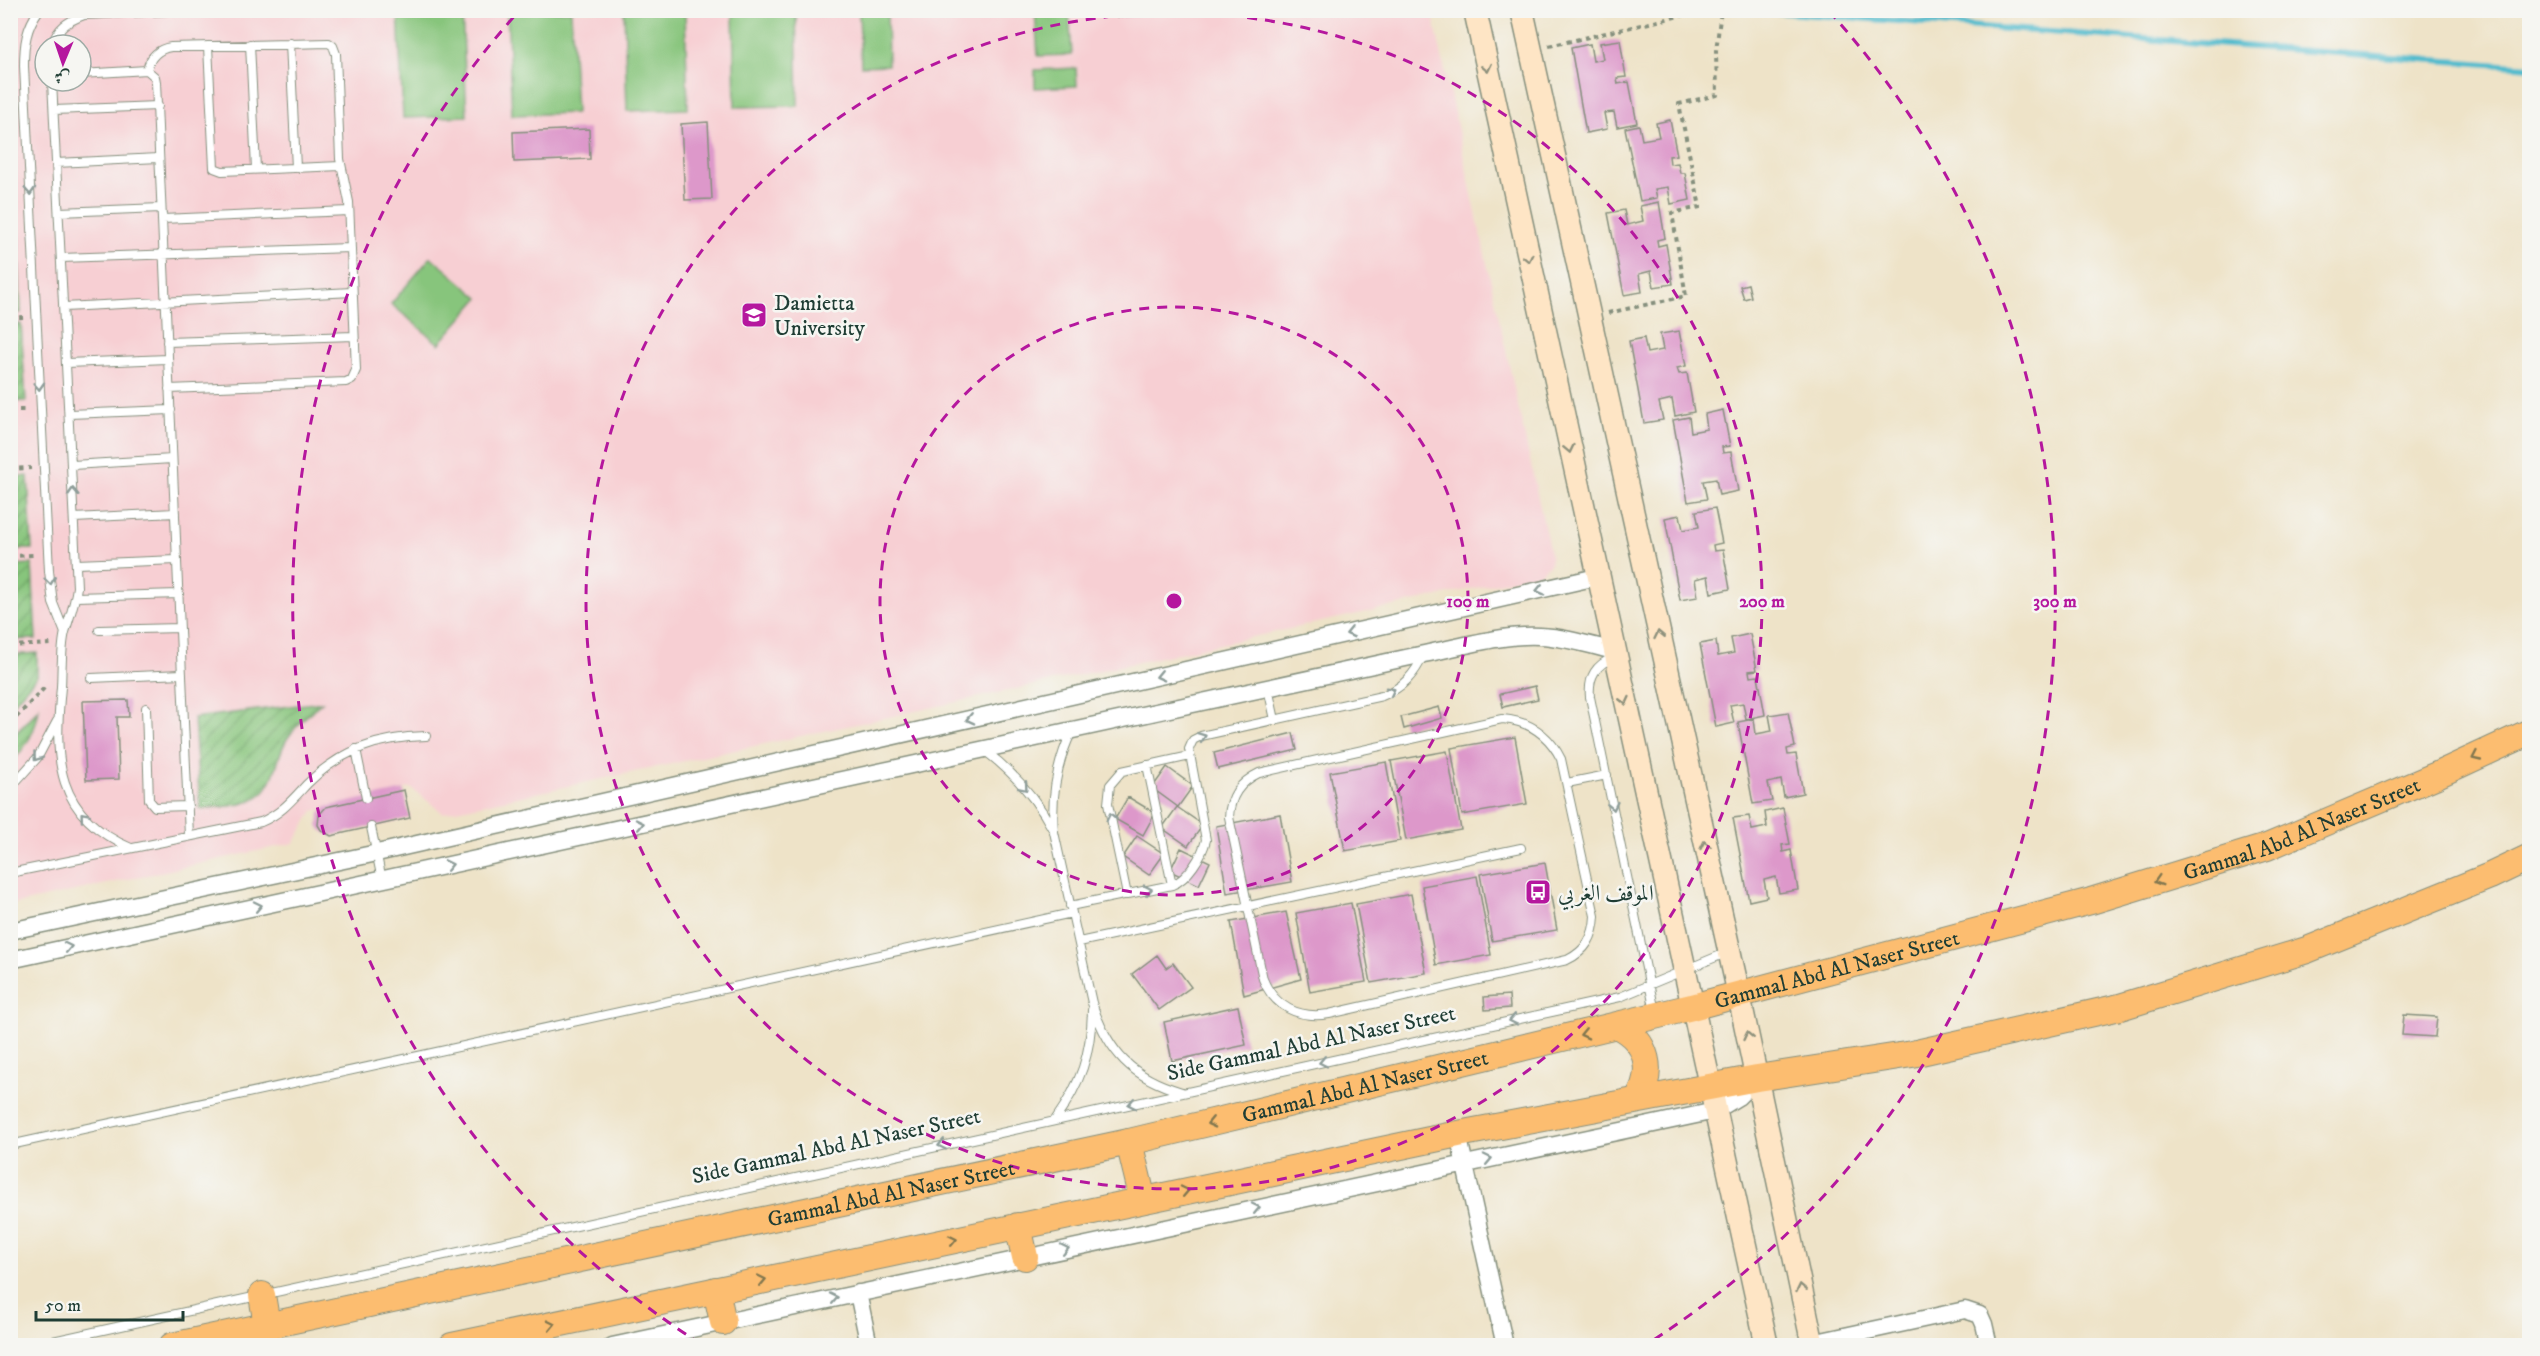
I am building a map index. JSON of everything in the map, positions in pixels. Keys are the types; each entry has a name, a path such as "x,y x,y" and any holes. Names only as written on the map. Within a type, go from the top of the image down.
{"main road":[{"path":"1475,10 1597,577 1767,1346"},
{"path":"1522,10 1739,995 1812,1344"},
{"name":"Gammal Abd Al Naser Street","path":"172,1346 1129,1142 1739,995 2091,902 2267,847 2438,775 2529,732"},
{"path":"452,1346 1458,1134 1637,1100 1712,1099 1757,1078 1912,1054 2120,1007 2307,950 2490,876 2529,856"},
{"path":"1618,1026 1635,1037 1645,1053 1648,1073 1646,1083 1637,1100"},
{"path":"1129,1142 1143,1200"},
{"path":"1018,1226 1025,1257"},
{"path":"716,1290 723,1322"},
{"path":"262,1294 267,1325"}],"street":[{"path":"10,931 377,853 1597,577"},
{"path":"10,960 1424,654 1525,636 1564,639 1614,654"},
{"path":"612,1346 1465,1164 1712,1099"},
{"path":"1458,1134 1505,1346"},
{"path":"858,1293 869,1346"},
{"path":"1812,1344 1965,1310 1980,1315 1989,1346"}],"lane":[{"path":"39,10 31,21 26,35 24,66 48,554 53,603 65,633"},
{"path":"57,33 70,20 84,15 128,11 190,10"},
{"path":"290,43 296,168"},
{"path":"147,70 152,57 164,48 329,43 335,50 342,166 349,211 355,375 349,381 169,389"},
{"path":"250,44 256,169"},
{"path":"208,46 213,166 222,171 342,166"},
{"path":"93,73 147,70 155,77 156,82 189,836"},
{"path":"53,93 76,564 76,597 64,644 58,721 60,759 63,779 81,815 112,840 131,848"},
{"path":"54,110 158,106"},
{"path":"57,162 159,158"},
{"path":"59,212 161,208"},
{"path":"162,219 349,211"},
{"path":"61,258 350,248"},
{"path":"64,308 352,292"},
{"path":"167,342 354,336"},
{"path":"67,363 168,359"},
{"path":"69,414 171,410"},
{"path":"72,465 172,459"},
{"path":"74,518 175,513"},
{"path":"76,564 177,560"},
{"path":"76,597 179,594"},
{"path":"99,630 180,628"},
{"path":"10,1145 1173,885 1185,877 1206,840 1190,756 1190,744 1197,738 1389,693 1406,682 1414,673 1424,654"},
{"path":"1614,654 1596,669 1589,687 1656,1016"},
{"path":"91,678 182,674"},
{"path":"1268,688 1275,720"},
{"path":"146,708 148,800 155,807 188,806"},
{"path":"1502,719 1513,720 1532,727 1550,740 1561,759 1595,916 1591,938 1580,952 1567,960 1329,1014 1306,1016 1286,1008 1266,987 1248,907 1229,817 1232,798 1243,783 1259,773 1502,719"},
{"path":"10,789 38,757 58,721"},
{"path":"1072,731 1055,780 1054,832 1092,1004 1099,1025 1110,1045 1125,1062 1143,1076 1163,1086 1185,1092"},
{"path":"10,873 271,818 290,805 320,771 356,749 379,741 426,736"},
{"path":"356,749 366,798"},
{"path":"984,750 1002,763 1031,795 1054,832"},
{"path":"1127,894 1108,794 1115,777 1122,771 1190,756"},
{"path":"1147,765 1173,885"},
{"path":"1566,783 1606,775"},
{"path":"372,827 382,880"},
{"path":"1078,942 1521,848"},
{"name":"Side Gammal Abd Al Naser Street","path":"30,1346 1620,997 1728,951"},
{"path":"1055,1120 1073,1094 1085,1065 1092,1035 1092,1004"}],"path":[{"path":"1530,50 1707,10"},
{"path":"1589,317 1686,296 1672,213 1700,207 1678,104 1717,95 1716,51 1721,10"},
{"path":"10,469 44,468"},
{"path":"10,556 48,554"},
{"path":"10,646 64,644"},
{"path":"10,724 62,669"}],"shaded area":[{"name":"Damietta University","path":"10,11 1432,11 1551,557 1550,564 1539,574 443,813 411,788 313,811 294,843 11,905"}],"green space":[{"path":"398,11 462,11 467,116 403,118"},
{"path":"507,11 571,11 576,113 512,115"},
{"path":"624,11 685,11 688,109 627,111"},
{"path":"733,11 796,11 798,106 735,107"},
{"path":"887,11 888,65 861,66 859,12"},
{"path":"1035,11 1069,11 1072,55 1038,56"},
{"path":"1076,68 1077,86 1035,88 1035,70"},
{"path":"11,238 18,238 21,313 11,313"},
{"path":"431,257 479,298 439,344 391,304"},
{"path":"11,324 21,324 26,401 11,402"},
{"path":"28,476 32,549 11,549 11,477"},
{"path":"32,564 36,639 11,640 11,565"},
{"path":"37,653 37,676 11,706 11,655"},
{"path":"322,702 303,719 287,739 271,780 262,794 242,804 200,809 194,718"},
{"path":"39,708 30,738 11,763 11,738"}],"building":[{"path":"1115,10 1136,10 1137,16 1115,17"},
{"path":"1620,40 1626,77 1617,78 1618,84 1629,82 1637,123 1617,127 1614,112 1604,113 1607,129 1586,133 1571,48 1590,44 1593,61 1603,59 1600,43"},
{"path":"1670,120 1677,155 1669,156 1670,164 1678,163 1680,173 1685,173 1690,200 1671,204 1668,187 1655,189 1657,198 1640,201 1625,128 1639,125 1642,140 1659,137 1656,123"},
{"path":"708,122 712,199 685,200 681,124"},
{"path":"589,129 590,159 514,162 513,132"},
{"path":"1659,202 1665,238 1657,240 1658,246 1666,244 1673,284 1654,287 1651,271 1639,274 1642,292 1624,295 1608,213 1624,210 1627,225 1643,221 1640,206"},
{"path":"1748,284 1751,297 1744,299 1740,286"},
{"path":"1679,331 1686,366 1677,368 1679,374 1687,373 1694,412 1675,416 1672,399 1659,402 1663,420 1644,423 1629,341 1644,338 1647,353 1663,350 1660,334"},
{"path":"1723,410 1730,446 1722,447 1723,453 1731,452 1738,491 1719,495 1716,479 1703,481 1707,499 1688,502 1673,420 1689,417 1691,432 1707,429 1705,414"},
{"path":"1715,508 1722,543 1713,545 1714,551 1723,550 1730,589 1711,593 1708,576 1695,579 1698,597 1680,600 1665,518 1680,515 1683,530 1699,527 1696,511"},
{"path":"1750,634 1757,670 1749,671 1750,677 1758,676 1765,715 1746,719 1743,703 1730,705 1734,723 1716,727 1700,644 1716,641 1718,656 1734,653 1731,638"},
{"path":"1535,686 1538,699 1503,707 1500,694"},
{"path":"128,700 129,717 117,717 119,779 86,780 83,701"},
{"path":"1439,707 1442,718 1404,729 1401,717"},
{"path":"1788,712 1795,747 1787,749 1788,755 1796,754 1803,793 1784,797 1781,780 1768,783 1772,801 1753,804 1738,722 1754,719 1756,734 1772,731 1769,715"},
{"path":"1293,733 1297,750 1218,769 1214,753"},
{"path":"1515,737 1527,804 1462,815 1451,748"},
{"path":"1447,751 1461,830 1406,840 1391,761"},
{"path":"1386,762 1400,841 1345,851 1330,772"},
{"path":"1167,767 1193,786 1178,807 1152,788"},
{"path":"404,790 410,818 331,836 321,830 318,825 319,815 326,807"},
{"path":"1128,797 1155,813 1143,835 1115,819"},
{"path":"1177,807 1203,825 1188,846 1162,828"},
{"path":"1783,808 1790,844 1782,845 1783,852 1791,850 1798,890 1779,893 1776,877 1764,880 1767,897 1749,901 1733,818 1749,816 1752,830 1767,827 1765,812"},
{"path":"1280,814 1292,882 1227,893 1216,826"},
{"path":"1137,836 1164,854 1149,875 1123,857"},
{"path":"1181,848 1210,862 1199,885 1170,871"},
{"path":"1545,863 1557,930 1492,941 1480,874"},
{"path":"1477,876 1491,955 1436,965 1422,886"},
{"path":"1411,894 1426,973 1371,983 1356,904"},
{"path":"1351,903 1366,982 1310,992 1296,913"},
{"path":"1286,912 1301,979 1244,995 1231,922"},
{"path":"1157,955 1166,968 1173,963 1191,987 1159,1010 1132,974"},
{"path":"1509,995 1510,1008 1485,1010 1484,997"},
{"path":"1238,1006 1246,1045 1172,1061 1164,1022"},
{"path":"2404,1015 2437,1017 2435,1037 2402,1035"}],"waterway":[{"path":"1747,10 2530,67"}],"place":[{"name":"Damietta University","path":"754,315"},
{"name":"الموقف الغربي","path":"1538,892"}]}
